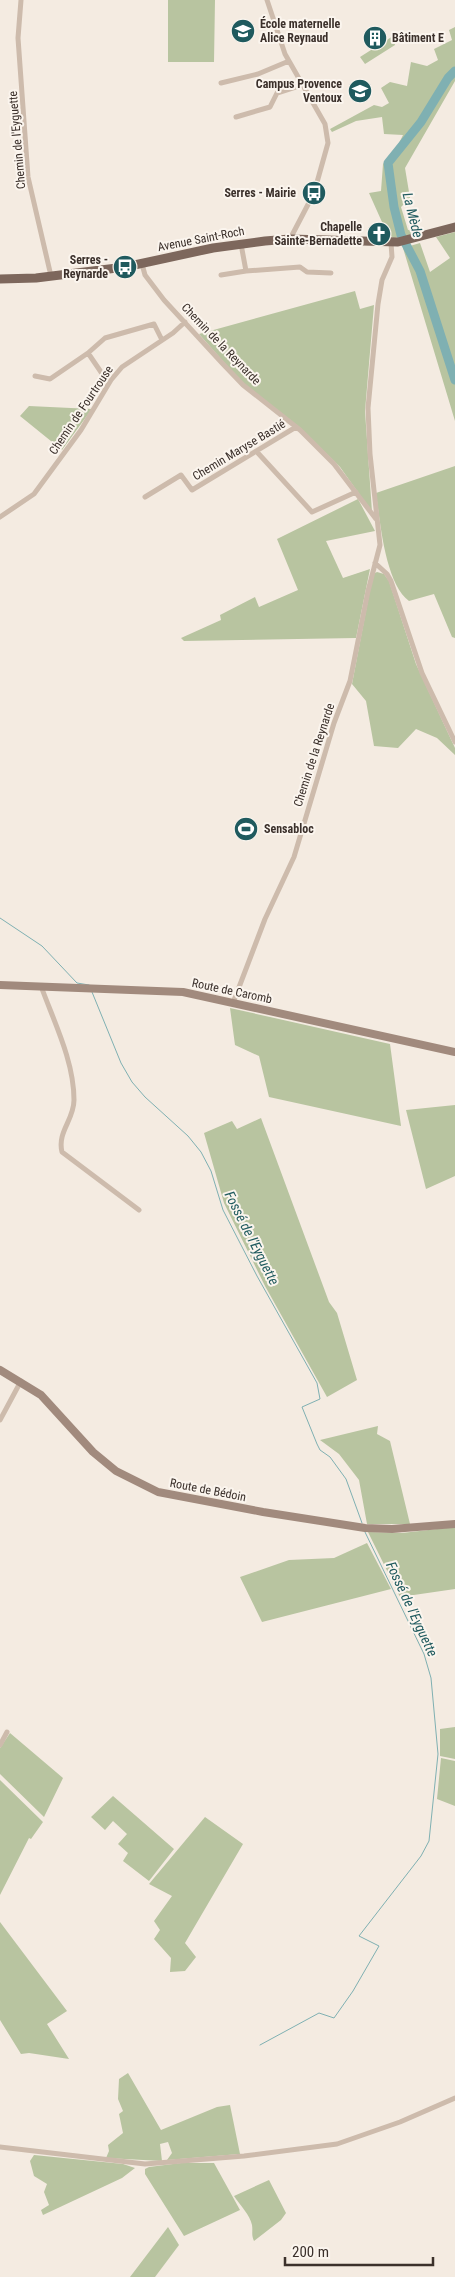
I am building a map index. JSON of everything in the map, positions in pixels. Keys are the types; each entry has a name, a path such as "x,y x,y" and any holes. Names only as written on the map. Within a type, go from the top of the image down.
{"main road":[{"name":"Avenue Saint-Roch","path":"0,279 51,276 142,264 242,243 290,239 399,242 455,227"},
{"name":"Route de Caromb","path":"0,985 184,992 455,1052"},
{"name":"Route de Bédoin","path":"0,1370 21,1381 41,1395 102,1461 131,1480 158,1492 263,1512 365,1528 406,1528 455,1524"}],"street":[{"name":"Chemin de l'Eyguette","path":"21,0 18,38 28,177 51,276"},
{"path":"267,0 289,62 325,124 328,143 314,193 290,239"},
{"path":"221,83 258,74 289,62"},
{"path":"236,117 270,107 277,93 302,85"},
{"name":"Chemin de la Reynarde","path":"233,1003 265,919 294,857 334,723 350,682 380,542 376,519 368,408 382,280 399,242"},
{"path":"242,243 246,271"},
{"name":"Chemin de la Reynarde","path":"142,264 147,277 185,322 243,385 296,427 334,464 376,519"},
{"path":"221,275 300,267 307,272 331,273"},
{"name":"Chemin de Fourtrouse","path":"0,517 34,494 81,430 111,380 126,363 162,340 185,322"},
{"path":"35,376 50,379 88,353 105,338 154,324 162,340"},
{"path":"88,353 103,375 111,380"},
{"name":"Chemin Maryse Bastié","path":"145,497 181,476 192,490 296,427"},
{"path":"257,452 312,512 356,492"},
{"path":"375,563 388,574 422,673 455,742"},
{"path":"41,986 63,1045 72,1083 74,1103 61,1136 62,1152 140,1210"},
{"path":"0,1420 21,1381"},
{"path":"0,1744 6,1732"},
{"path":"0,2147 146,2164 244,2156 337,2144 400,2122 455,2098"}],"green space":[{"path":"168,0 215,0 214,62 168,62"},
{"path":"455,27 455,81 405,168 410,198 401,207 408,230 415,229 415,235 393,238 386,231 369,193 381,191 383,164 396,149 403,135 384,134 382,117 356,121 332,132 330,129 374,105 382,107 389,103 381,88 390,82 407,86 411,62 427,66 438,60 434,49 452,40 449,30"},
{"path":"393,36 395,45 365,64 360,57"},
{"path":"455,232 455,421 403,248 420,243 430,272 450,258 436,237"},
{"path":"355,291 360,309 374,305 365,411 372,512 340,467 299,427 244,385 199,334"},
{"path":"29,406 92,409 62,450 20,416"},
{"path":"455,466 455,638 452,637 434,594 409,601 394,580 385,551 376,493"},
{"path":"358,499 375,531 326,541 343,578 370,569 356,638 184,641 181,638 221,620 220,615 255,597 259,607 298,590 277,539"},
{"path":"377,572 384,574 389,581 416,664 455,748 455,755 437,738 416,729 398,748 374,746 366,701 352,684 373,574"},
{"path":"230,1008 390,1044 401,1126 269,1097 259,1056 235,1045"},
{"path":"455,1105 455,1176 426,1189 406,1110"},
{"path":"261,1118 329,1302 337,1313 357,1380 327,1397 265,1286 224,1203 204,1133 232,1121 237,1129"},
{"path":"378,1426 377,1434 390,1441 410,1524 367,1524 359,1480 339,1454 320,1440"},
{"path":"455,1527 455,1589 400,1597 368,1532 402,1533"},
{"path":"367,1543 391,1589 262,1622 240,1577 289,1560 334,1558"},
{"path":"455,1727 455,1759 440,1756 440,1729"},
{"path":"10,1733 63,1778 44,1817 0,1774 0,1748"},
{"path":"441,1758 455,1761 455,1806 437,1799"},
{"path":"0,1780 43,1822 31,1839 29,1838 0,1895"},
{"path":"113,1796 174,1849 149,1881 123,1861 128,1853 118,1844 127,1834 113,1821 105,1830 91,1817"},
{"path":"205,1817 243,1844 185,1943 196,1957 185,1971 170,1972 171,1958 154,1939 160,1930 154,1921 172,1896 149,1884"},
{"path":"0,1922 67,2011 47,2024 69,2059 29,2053 21,2054 0,2020"},
{"path":"128,2073 161,2130 217,2107 230,2105 240,2154 167,2160 172,2153 168,2142 160,2144 162,2161 106,2158 109,2151 108,2145 123,2133 119,2114 123,2111 118,2099 119,2079"},
{"path":"34,2155 123,2164 135,2168 122,2178 43,2215 41,2210 49,2205 44,2192 47,2184 34,2176 30,2161"},
{"path":"181,2163 214,2163 240,2210 184,2236 145,2174 145,2169 149,2167"},
{"path":"269,2180 286,2213 281,2220 254,2241 251,2221 234,2196"},
{"path":"168,2227 179,2245 155,2277 130,2277"}],"waterway":[{"name":"La Mède","path":"455,71 448,78 421,122 388,163 394,207 401,235 420,271 455,380"},
{"name":"Fossé de l'Eyguette","path":"0,918 42,946 77,983 89,985"},
{"name":"Fossé de l'Eyguette","path":"92,992 121,1063 132,1082 145,1097 188,1136 201,1152 211,1171 223,1210 257,1276 317,1383 320,1399 302,1407 320,1450 330,1457 346,1479 362,1523"},
{"name":"Fossé de l'Eyguette","path":"260,2045 319,2013 334,2018 353,1991 379,1946 359,1936 421,1856 429,1841 438,1754 431,1678 424,1654 364,1530"}],"place":[{"name":"École maternelle Alice Reynaud","path":"243,31"},
{"name":"Bâtiment E","path":"375,38"},
{"name":"Campus Provence Ventoux","path":"360,91"},
{"name":"Serres - Mairie","path":"314,193"},
{"name":"Chapelle Sainte-Bernadette","path":"379,234"},
{"name":"Serres - Reynarde","path":"125,267"},
{"name":"Sensabloc","path":"246,829"}]}
